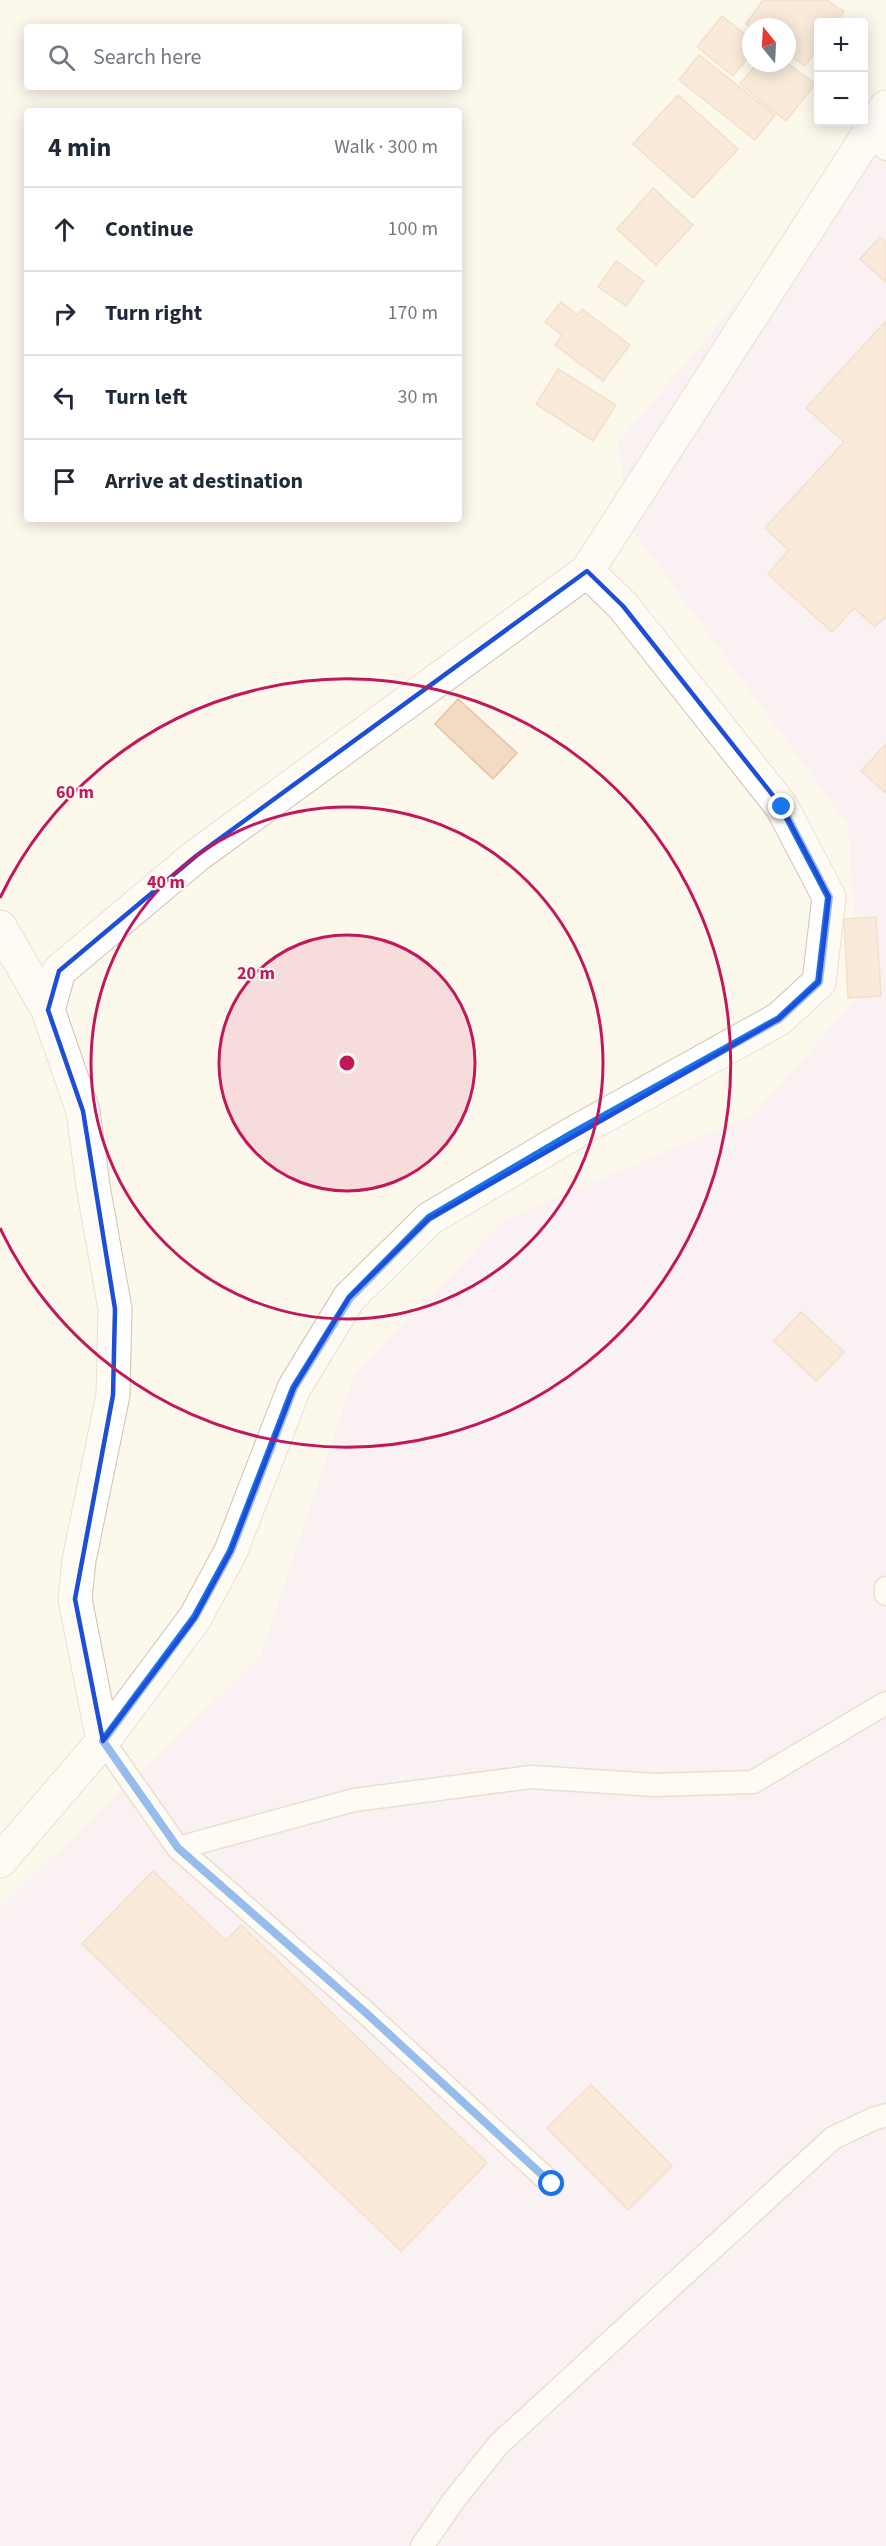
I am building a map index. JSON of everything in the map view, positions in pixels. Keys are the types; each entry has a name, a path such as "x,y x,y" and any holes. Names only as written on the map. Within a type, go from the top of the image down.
{"street":[{"path":"48,1010 59,971 196,856 587,571 877,142 886,107"},
{"path":"0,1861 103,1741 195,1617 231,1551 294,1388 350,1298 429,1218 572,1134 779,1019 819,982 829,897 782,807 623,606 587,571"},
{"path":"0,927 48,1010 83,1111 93,1186 115,1309 113,1395 79,1560 75,1599 103,1741"}],"lane":[{"path":"886,1588 886,1594"},
{"path":"178,1848 354,1800 531,1777 654,1785 753,1782 886,1702"},
{"path":"103,1741 178,1848 365,2012 552,2184"},
{"path":"422,2546 453,2500 498,2445 833,2138 886,2115"}],"highlighted area":[{"path":"587,571 623,606 782,807 829,897 819,982 779,1019 429,1219 349,1298 294,1388 231,1551 195,1618 103,1741 75,1599 113,1395 115,1309 83,1111 48,1010 59,971 196,856"}],"shaded area":[{"path":"886,125 886,2546 0,2546 0,1907 261,1656 354,1375 504,1220 754,1114 859,996 848,825 629,525 618,443"}],"building":[{"path":"763,0 827,0 844,12 839,18 814,18 814,54 805,66 796,60 796,18 750,18"},
{"path":"722,16 742,32 742,65 733,76 697,47"},
{"path":"699,55 775,115 755,140 679,80"},
{"path":"796,70 814,85 786,121 740,84 750,72 796,72"},
{"path":"678,95 738,149 693,198 633,144"},
{"path":"653,188 693,225 656,265 617,229"},
{"path":"880,237 886,242 886,282 860,259"},
{"path":"616,261 644,281 626,306 598,287"},
{"path":"561,302 577,315 582,309 630,345 603,381 555,345 562,335 545,322"},
{"path":"886,321 886,616 875,627 854,608 832,632 768,574 789,550 765,528 844,442 806,408"},
{"path":"558,369 616,405 593,441 536,404"},
{"path":"458,699 517,753 493,779 435,724"},
{"path":"886,744 886,793 861,771"},
{"path":"876,917 881,996 848,998 844,919"},
{"path":"801,1312 844,1352 816,1381 774,1341"},
{"path":"153,1871 226,1941 241,1925 487,2163 401,2251 82,1944"},
{"path":"591,2085 672,2166 628,2210 547,2128"}],"route":[{"path":"552,2184 365,2012 178,1848 103,1741 195,1617 231,1551 294,1388 350,1298 429,1218 572,1134 779,1019 819,982 829,897 782,807"}]}
